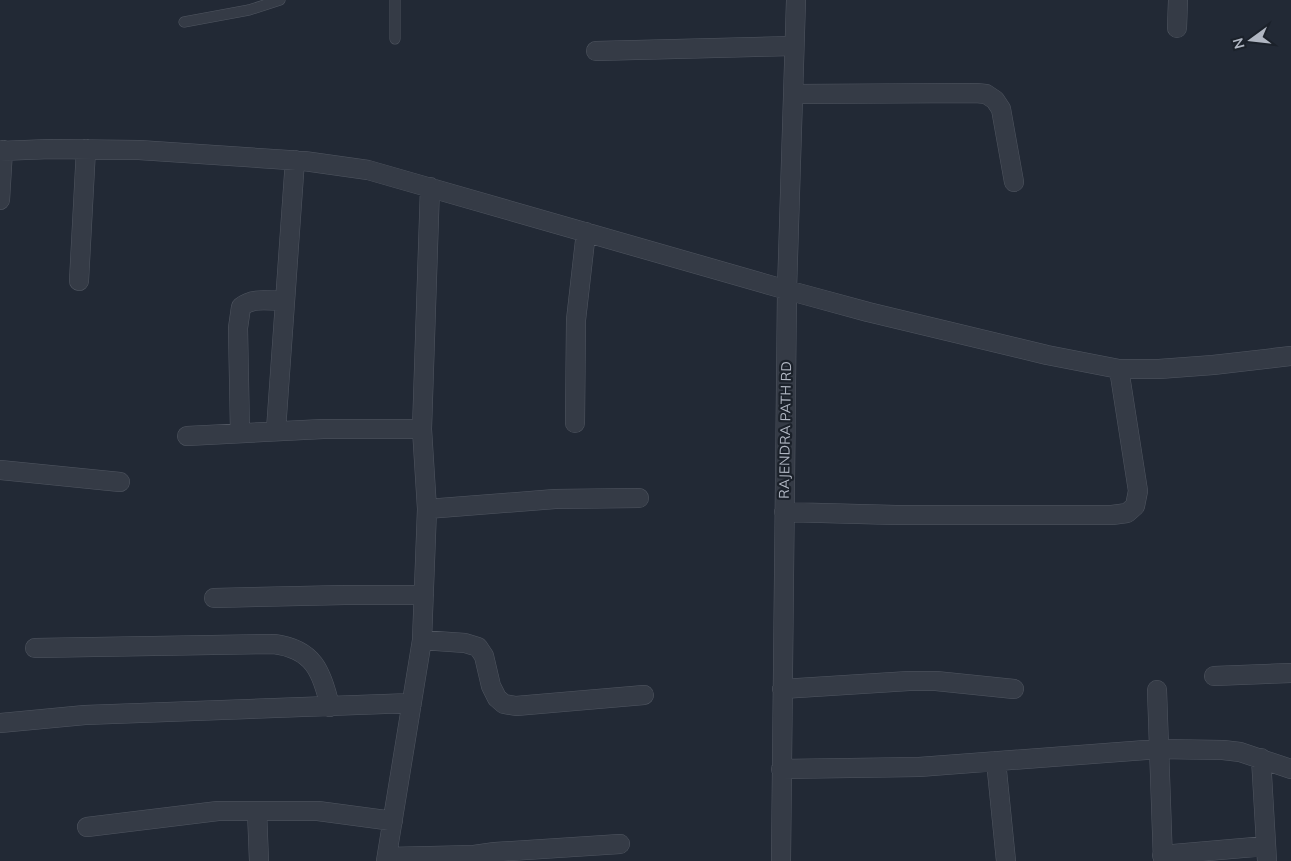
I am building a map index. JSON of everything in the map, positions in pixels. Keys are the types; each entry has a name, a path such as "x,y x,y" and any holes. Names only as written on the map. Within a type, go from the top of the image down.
{"street":[{"name":"RAJENDRA PATH RD","path":"781,861 787,290 796,0"},
{"path":"1177,28 1178,0"},
{"path":"596,51 794,46"},
{"path":"793,94 886,95 960,92 986,94 995,100 1002,109 1014,182"},
{"path":"79,281 86,149"},
{"path":"0,200 1,150 140,150 295,160 368,170 787,290 868,312 1047,355 1119,369 1159,369 1213,365 1291,356"},
{"path":"276,430 295,160"},
{"path":"430,187 422,429 427,509 422,640 387,859 474,855 620,844"},
{"path":"576,424 576,320 586,232"},
{"path":"240,432 238,328 241,306 247,302 257,300 284,301"},
{"path":"784,512 963,515 1112,515 1127,513 1135,506 1138,491 1119,369"},
{"path":"186,436 276,430 422,429"},
{"path":"0,470 120,482"},
{"path":"427,509 555,499 639,498"},
{"path":"214,598 424,595"},
{"path":"422,640 465,643 478,646 484,656 497,698 504,704 516,706 644,695"},
{"path":"35,648 274,644 287,646 305,654 316,665 325,684 330,707"},
{"path":"1214,676 1291,673"},
{"path":"782,689 927,681 1014,690"},
{"path":"1157,690 1163,858 1267,854 1261,758"},
{"path":"0,723 85,715 412,703"},
{"path":"782,769 919,767 1159,749 1240,752 1291,769"},
{"path":"996,761 1006,861"},
{"path":"87,827 218,811 318,811 392,821"},
{"path":"257,811 259,861"}],"lane":[{"path":"184,22 249,10 280,0"},
{"path":"395,0 395,39"}]}
